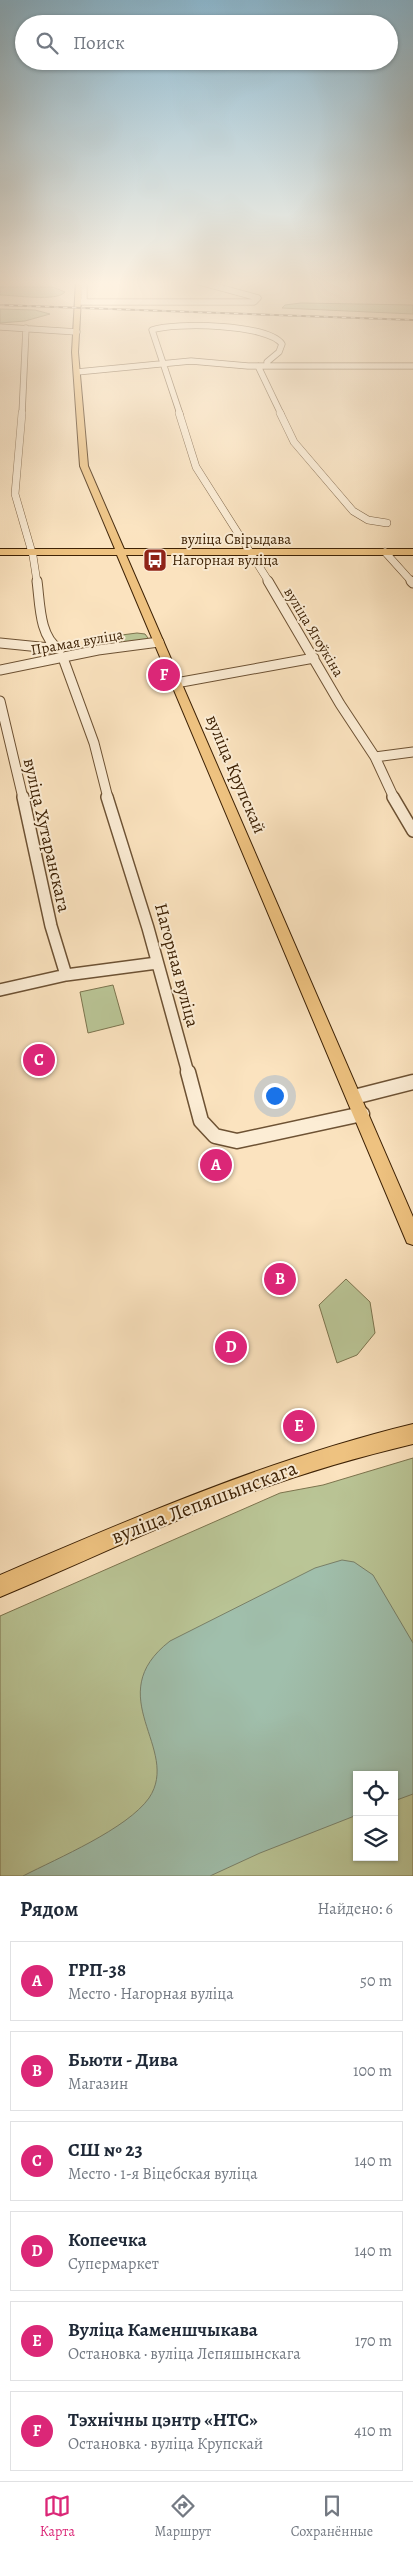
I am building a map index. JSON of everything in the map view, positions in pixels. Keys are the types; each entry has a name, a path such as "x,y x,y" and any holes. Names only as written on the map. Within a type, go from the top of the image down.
{"main road":[{"name":"вуліца Крупскай","path":"77,369 84,466 413,1237"},
{"name":"вуліца Свірыдава","path":"0,552 413,552"},
{"name":"вуліца Лепяшынскага","path":"0,1586 149,1522 309,1462 356,1446 413,1434"}],"street":[{"name":"Нагорная вуліца","path":"25,369 15,494 32,552 44,628 52,645 61,654 94,743 201,1121 215,1136 237,1141 362,1114"},
{"path":"77,372 110,369"},
{"name":"вуліца Ягоўкіна","path":"166,369 196,467 251,552 340,704 375,757 395,801 413,831"},
{"path":"259,369 294,442 353,511 368,520 387,523"},
{"path":"384,552 413,583"},
{"name":"Прамая вуліца","path":"0,670 61,654 159,642"},
{"path":"0,643 61,654"},
{"path":"176,683 314,658"},
{"name":"вуліца Хутаранскага","path":"0,701 43,881 51,926 66,976"},
{"path":"375,757 413,752"},
{"path":"0,990 66,976 157,963"},
{"path":"354,1097 413,1082"}],"shaded area":[{"path":"137,633 145,634 148,638 146,640 104,645 100,641 106,637"},
{"path":"113,985 124,1024 88,1033 80,992"},
{"path":"346,1279 370,1302 375,1333 357,1355 337,1363 319,1305"},
{"path":"413,1458 413,1876 0,1876 0,1616 280,1493 323,1485"},
{"path":"342,1560 354,1562 373,1575 413,1643 413,1794 398,1800 398,1771 353,1771 353,1817 260,1853 210,1876 23,1876 109,1832 139,1810 149,1798 156,1779 156,1761 141,1702 141,1682 150,1662 170,1641 315,1568"}],"place":[{"name":"Нагорная вуліца","path":"155,560"},
{"name":"Тэхнічны цэнтр «НТС»","path":"164,675"},
{"name":"СШ № 23","path":"39,1060"},
{"name":"ГРП-38","path":"216,1165"},
{"name":"Бьюти - Дива","path":"280,1279"},
{"name":"Копеечка","path":"231,1347"},
{"name":"Вуліца Каменшчыкава","path":"299,1426"}]}
